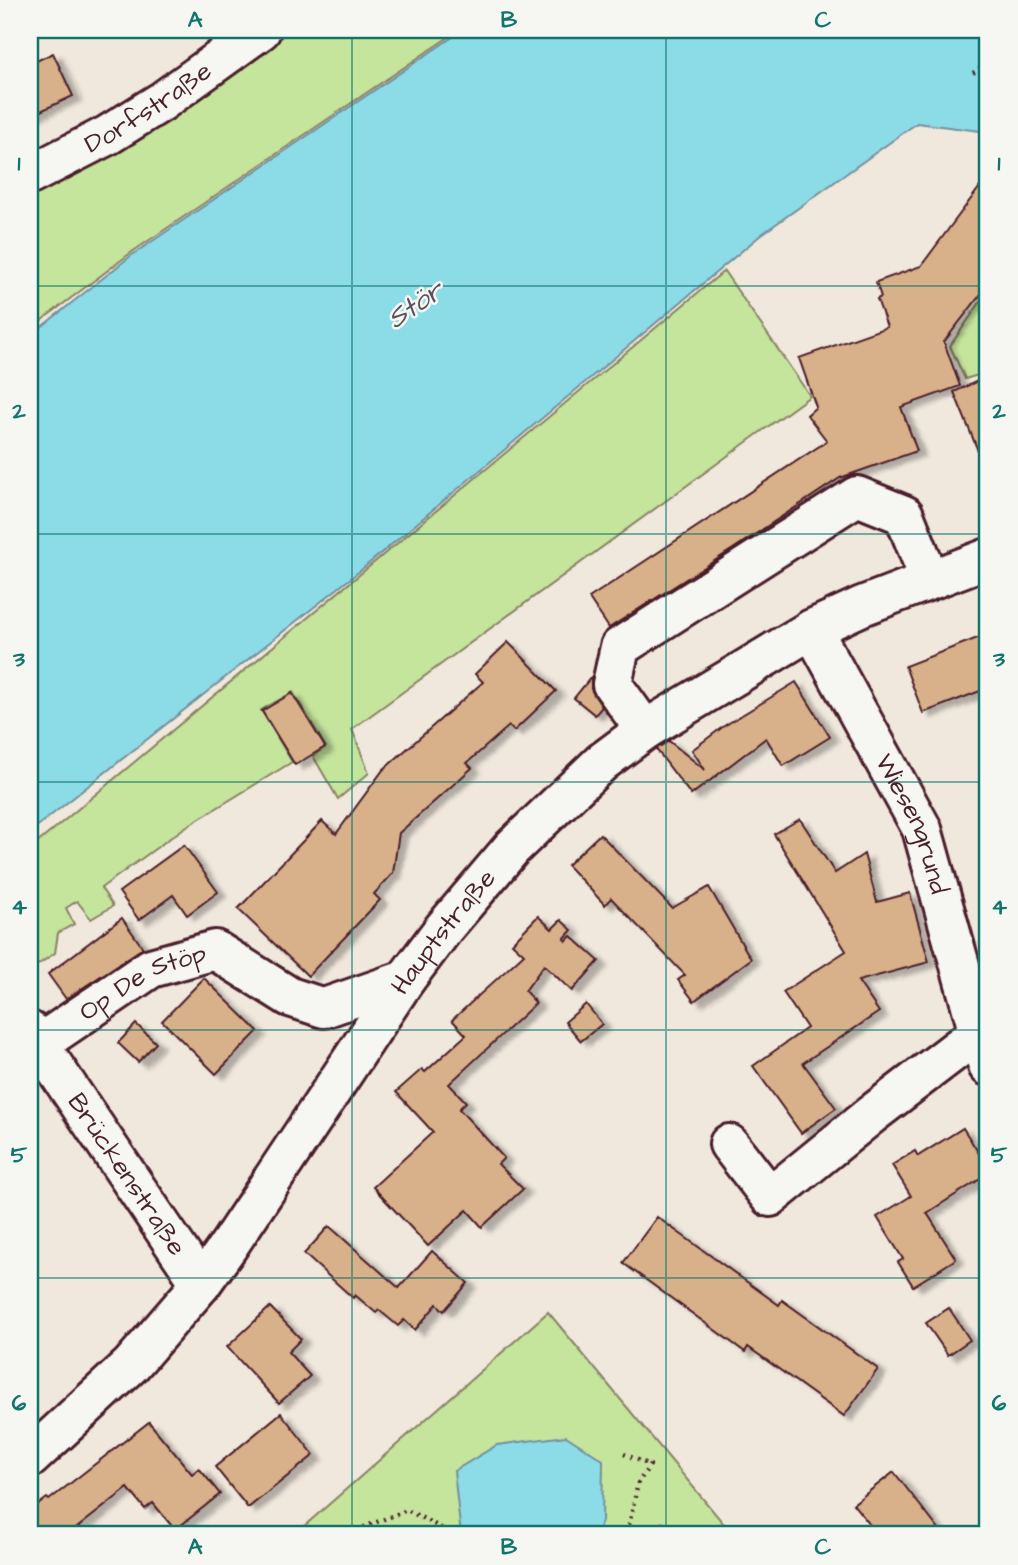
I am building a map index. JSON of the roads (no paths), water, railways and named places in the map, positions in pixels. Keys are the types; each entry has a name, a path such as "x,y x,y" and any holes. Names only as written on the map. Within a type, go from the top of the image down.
{"street":[{"name":"Dorfstraße","path":"30,175 108,135 161,102 261,30"},
{"path":"645,730 612,684 620,647 858,496 904,515 930,580"},
{"name":"Hauptstraße","path":"30,1458 131,1365 201,1284 405,980 444,928 520,841 602,762 645,730 812,629 862,606 988,558"},
{"name":"Wiesengrund","path":"729,1144 770,1197 872,1114 983,1050 922,829 812,629"},
{"name":"Op De Stöp","path":"34,1037 151,968 215,950 290,997 324,1009 405,980"},
{"name":"Brückenstraße","path":"34,1037 201,1284"}],"water":[{"name":"Stör","path":"463,30 988,30 988,143 980,131 917,123 762,234 361,570 30,832 30,336 132,255"},
{"path":"566,1436 603,1460 602,1521 597,1535 461,1535 454,1471 497,1445"}]}
